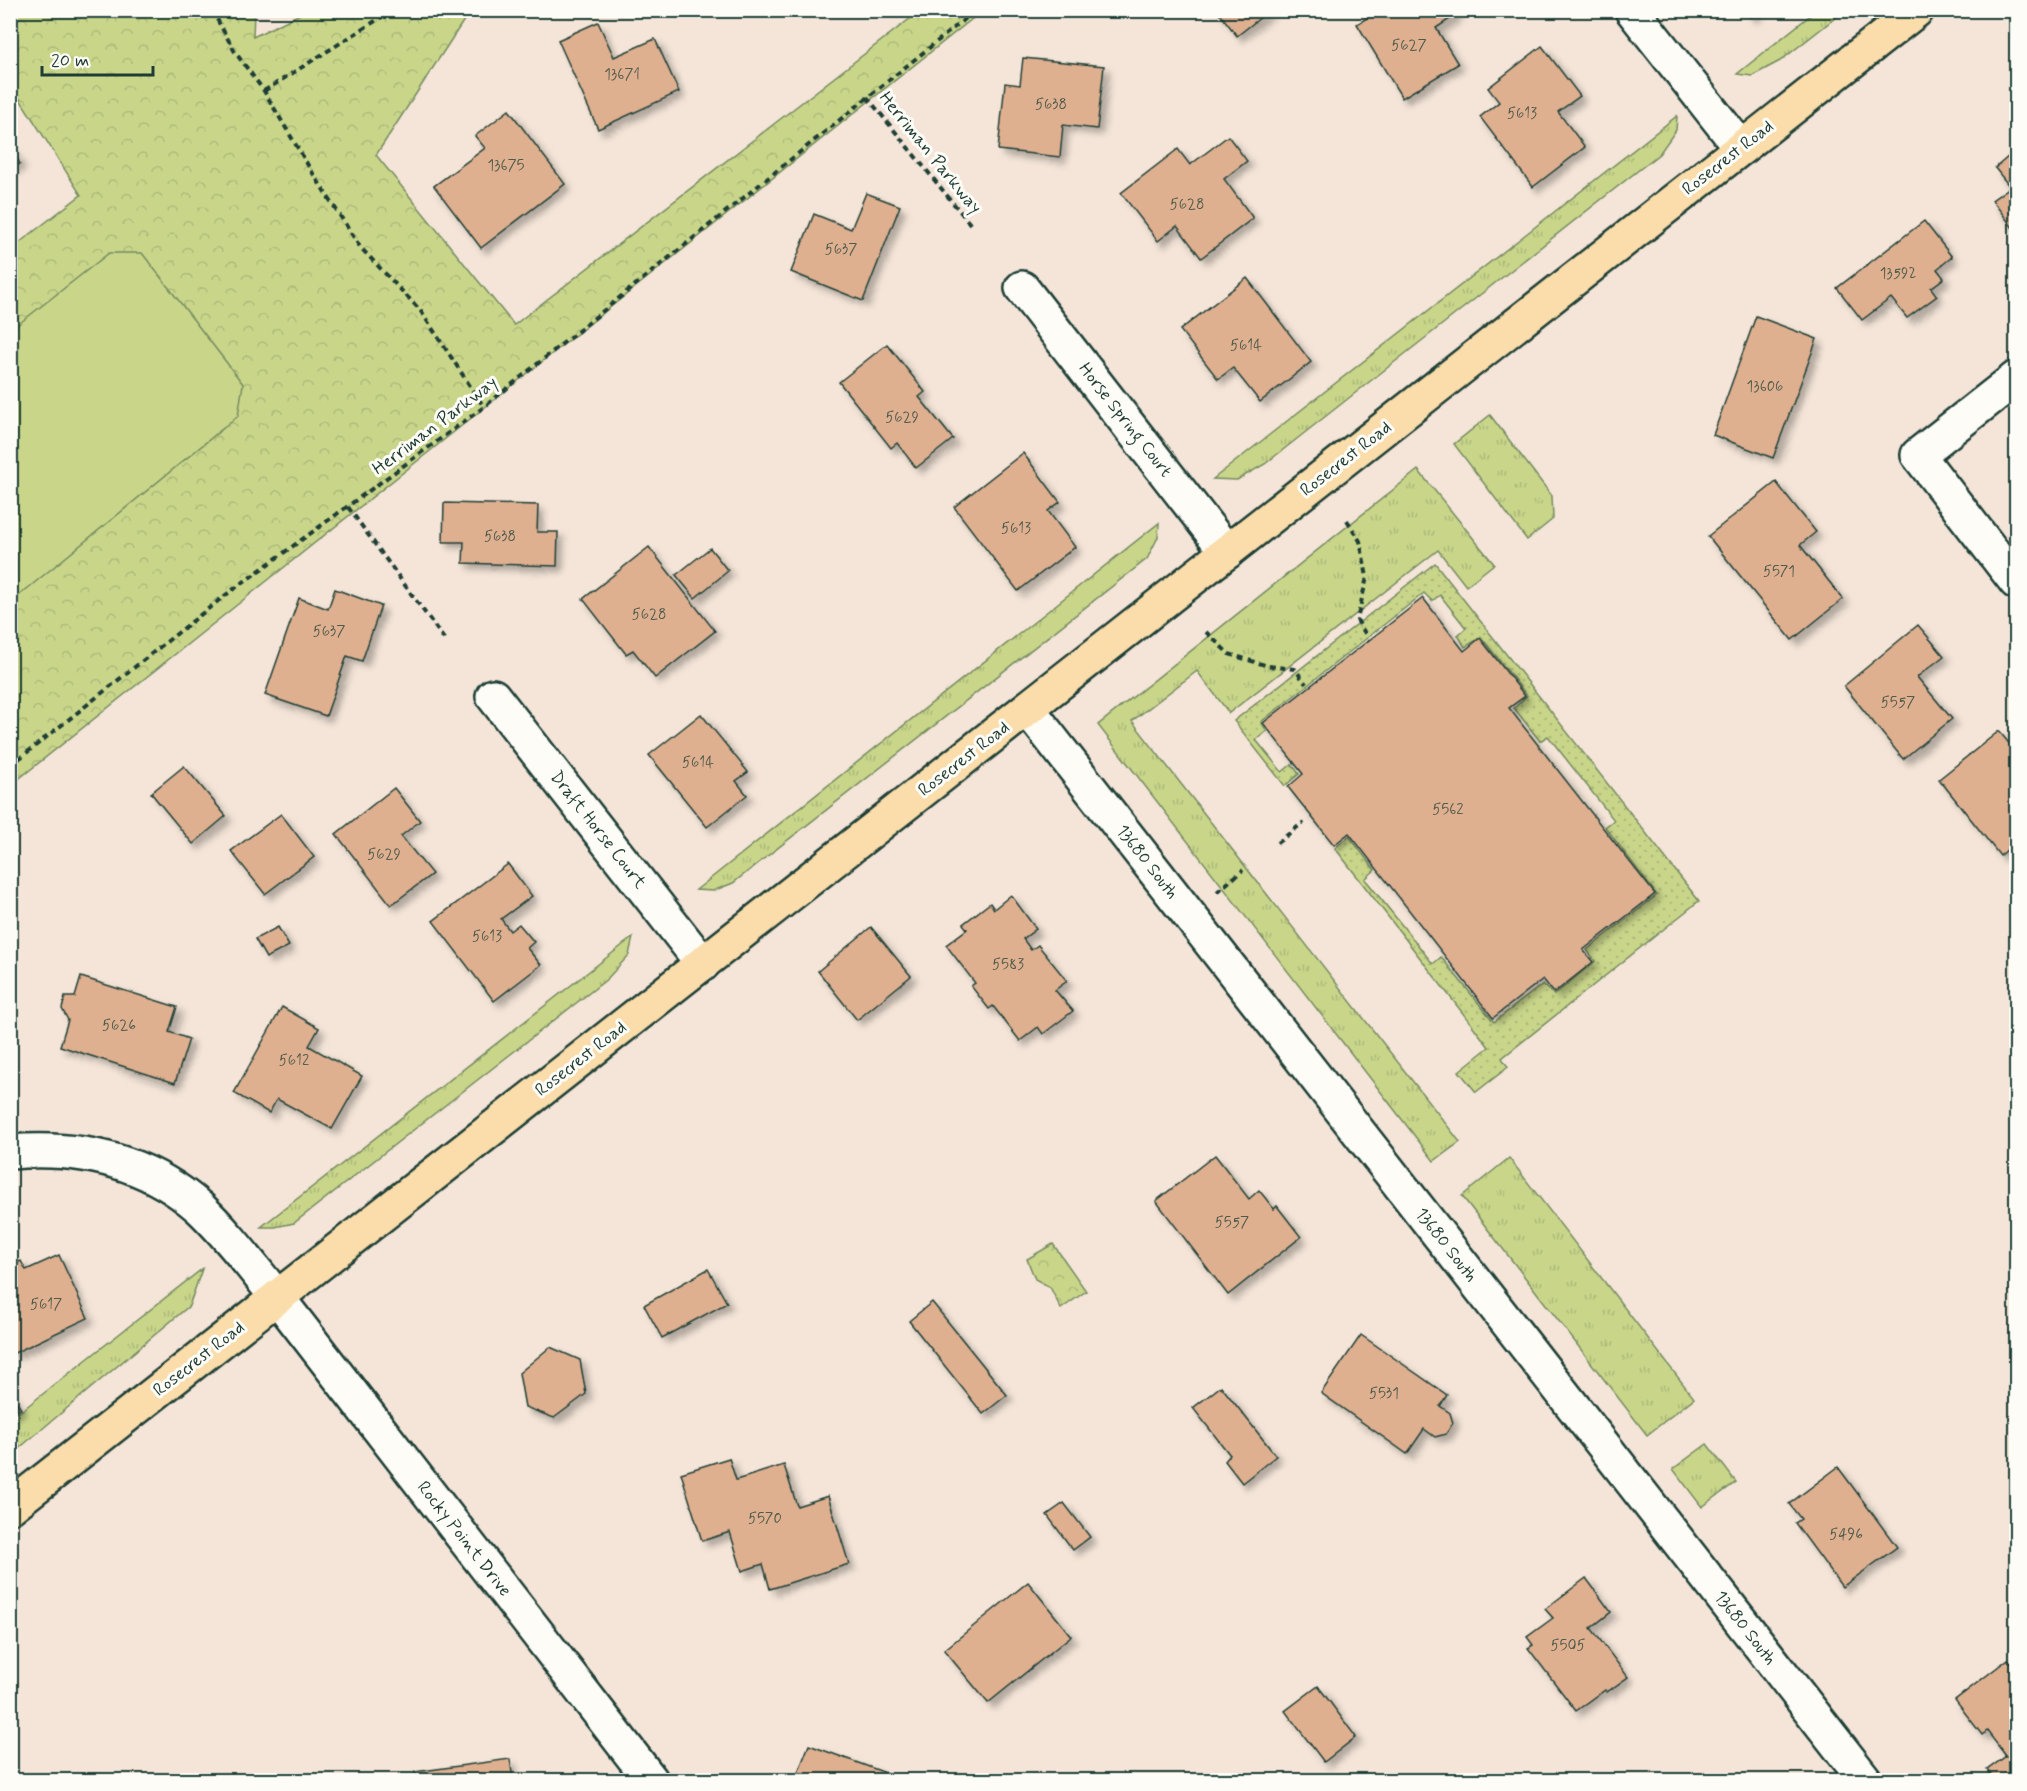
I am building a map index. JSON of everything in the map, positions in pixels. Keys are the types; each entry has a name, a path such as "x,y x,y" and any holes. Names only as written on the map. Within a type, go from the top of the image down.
{"main road":[{"name":"Rosecrest Road","path":"10,1507 1917,10"}],"street":[{"path":"1632,10 1741,148"},
{"name":"Horse Spring Court","path":"1022,288 1227,552"},
{"path":"2016,378 1918,455 2016,582"},
{"name":"Draft Horse Court","path":"493,696 703,964"},
{"name":"13680 South","path":"1028,709 1865,1780"},
{"name":"Rocky Point Drive","path":"10,1152 49,1150 104,1157 156,1178 178,1191 199,1208 225,1234 278,1297 651,1780"}],"path":[{"path":"212,10 235,52 264,91 360,247 420,310 484,407"},
{"path":"264,91 393,10"},
{"name":"Herriman Parkway","path":"10,766 223,597 484,407 976,10"},
{"name":"Herriman Parkway","path":"867,97 971,225"},
{"path":"348,507 444,639"},
{"path":"1347,520 1360,541 1365,568 1366,577 1357,621 1366,635"},
{"path":"1206,632 1229,654 1268,666 1295,669 1306,684"},
{"path":"1277,843 1304,822"},
{"path":"1217,892 1243,870"}],"green space":[{"path":"1817,10 1844,11 1780,61 1752,76 1737,74"},
{"path":"11,11 254,11 253,37 306,11 470,11 376,155 514,325 920,11 982,11 11,785 11,249 81,195 11,85"},
{"path":"1677,116 1676,130 1659,154 1265,464 1237,480 1213,479"},
{"path":"109,253 142,253 243,384 238,416 11,602 11,330"},
{"path":"1490,415 1552,496 1553,519 1527,540 1454,444"},
{"path":"1418,470 1494,564 1466,586 1438,550 1229,713 1197,671 1132,721 1460,1142 1434,1161 1098,725"},
{"path":"1159,523 1158,537 1147,559 733,883 713,891 696,890"},
{"path":"1435,563 1699,901 1502,1058 1508,1067 1476,1092 1459,1071 1489,1047 1335,848 1349,836 1375,870 1365,879 1433,964 1441,957 1494,1022 1543,984 1554,995 1595,961 1587,950 1657,895 1605,827 1614,820 1548,736 1540,741 1514,708 1527,696 1481,637 1465,647 1458,635 1466,628 1440,595 1432,601 1424,593 1261,722 1267,731 1256,740 1282,772 1292,764 1299,774 1285,786 1234,721"},
{"path":"633,937 629,955 607,979 294,1223 261,1227"},
{"path":"1509,1158 1694,1398 1647,1435 1462,1196"},
{"path":"1053,1244 1086,1291 1061,1309 1050,1287 1035,1279 1027,1259"},
{"path":"202,1269 189,1306 11,1455 11,1419"},
{"path":"1707,1444 1736,1482 1702,1507 1673,1469"}],"building":[{"path":"1217,10 1270,10 1237,36"},
{"path":"1380,10 1454,10 1456,15 1436,28 1458,64 1402,98 1357,24"},
{"path":"1746,10 1760,10 1751,17"},
{"path":"598,22 614,57 655,39 679,92 598,129 558,40"},
{"path":"1542,46 1580,96 1558,112 1585,147 1533,187 1480,117 1499,102 1488,88"},
{"path":"1023,58 1104,66 1097,129 1063,125 1060,157 998,150 1005,83 1020,85"},
{"path":"509,110 565,184 481,248 434,186 485,148 475,136"},
{"path":"1228,136 1247,161 1224,179 1253,218 1201,258 1177,226 1158,241 1121,193 1178,149 1190,165"},
{"path":"10,145 20,164 10,169"},
{"path":"2016,150 2016,232 1992,200 2010,187 1995,168"},
{"path":"866,193 900,206 863,301 791,272 814,214 851,229"},
{"path":"1924,221 1952,257 1937,269 1944,278 1931,288 1937,296 1907,318 1891,298 1862,320 1837,288"},
{"path":"1247,278 1311,362 1260,402 1233,368 1218,379 1180,330"},
{"path":"1756,316 1817,339 1773,458 1713,435"},
{"path":"887,344 925,392 919,397 953,439 916,468 897,443 891,448 839,382"},
{"path":"1023,453 1060,502 1048,511 1075,547 1018,591 954,507"},
{"path":"1776,482 1816,532 1800,545 1843,599 1792,640 1708,536"},
{"path":"444,503 538,505 537,532 558,532 557,566 463,563 464,542 443,542"},
{"path":"649,547 715,631 655,678 633,650 626,654 583,599"},
{"path":"710,548 728,571 695,598 676,575"},
{"path":"335,589 381,606 362,661 347,656 326,716 265,695 299,598 328,609"},
{"path":"1423,598 1464,651 1480,638 1525,696 1509,708 1655,894 1583,950 1593,962 1554,993 1543,979 1493,1018 1349,833 1334,845 1288,787 1303,774 1263,723"},
{"path":"1918,625 1944,656 1917,677 1952,719 1903,759 1844,686"},
{"path":"701,714 748,772 736,781 747,795 707,827 649,755"},
{"path":"1999,731 2016,752 2016,842 2000,856 1939,779"},
{"path":"184,766 226,816 193,844 151,793"},
{"path":"394,788 420,821 401,836 432,874 391,905 336,834"},
{"path":"281,814 314,857 265,894 231,851"},
{"path":"508,864 532,896 501,919 510,931 519,924 534,942 527,948 541,965 494,1001 433,921"},
{"path":"1011,895 1036,929 1023,939 1031,950 1038,945 1067,981 1055,990 1073,1011 1043,1034 1038,1027 1020,1041 993,1006 989,1009 971,986 975,983 946,945 967,929 963,924 990,903 994,909"},
{"path":"278,927 289,946 266,958 255,939"},
{"path":"871,927 911,976 857,1020 818,971"},
{"path":"81,977 177,1007 169,1032 189,1039 175,1083 60,1046 68,1020 62,1009 65,997 75,997"},
{"path":"282,1007 319,1028 309,1046 362,1076 332,1129 277,1099 269,1113 234,1093"},
{"path":"1215,1155 1249,1199 1259,1190 1274,1209 1277,1206 1301,1237 1228,1295 1156,1201"},
{"path":"59,1255 88,1318 10,1355 10,1293 14,1291 10,1283 10,1266 21,1261 26,1270"},
{"path":"708,1269 727,1303 662,1338 644,1305"},
{"path":"932,1302 1007,1395 983,1414 909,1321"},
{"path":"1361,1335 1447,1395 1440,1406 1450,1413 1453,1423 1446,1434 1435,1437 1424,1429 1407,1454 1321,1393"},
{"path":"550,1347 580,1360 586,1394 554,1418 525,1407 519,1373"},
{"path":"1221,1386 1276,1456 1242,1483 1225,1461 1230,1455 1193,1408"},
{"path":"10,1391 21,1409 10,1415"},
{"path":"729,1458 736,1480 784,1465 797,1506 828,1496 849,1564 770,1589 763,1564 742,1571 730,1532 702,1541 681,1473"},
{"path":"1838,1467 1897,1547 1842,1587 1795,1523 1801,1519 1789,1504"},
{"path":"1064,1503 1090,1537 1073,1550 1047,1515"},
{"path":"1586,1578 1611,1612 1591,1628 1628,1677 1576,1711 1528,1648 1533,1645 1527,1637 1553,1618 1545,1609"},
{"path":"1028,1582 1071,1636 988,1703 944,1650"},
{"path":"2008,1659 2016,1670 2016,1780 1995,1780 1987,1770 2006,1756 1987,1731 1982,1735 1955,1700"},
{"path":"1318,1686 1356,1737 1324,1762 1285,1711"},
{"path":"809,1745 905,1780 795,1780"},
{"path":"510,1759 513,1780 416,1780 415,1772"}]}
